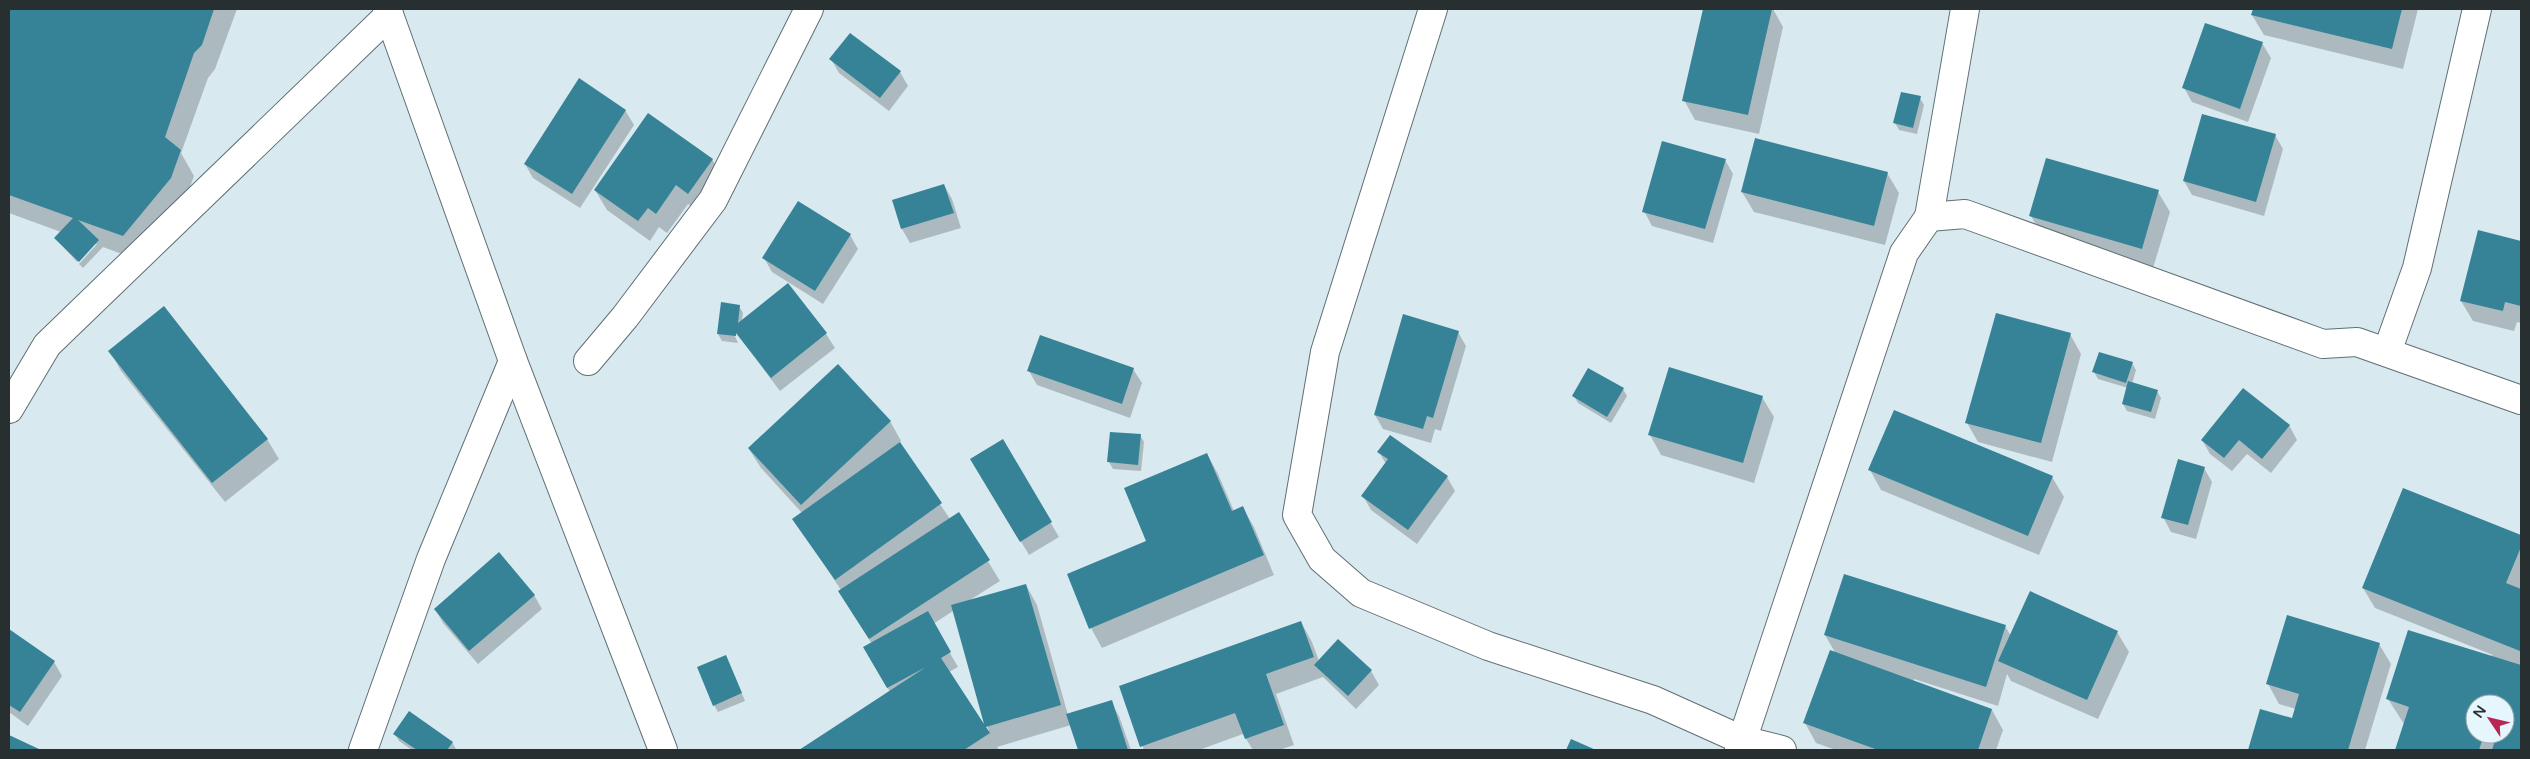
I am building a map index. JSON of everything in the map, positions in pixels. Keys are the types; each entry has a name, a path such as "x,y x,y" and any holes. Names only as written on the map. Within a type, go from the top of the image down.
{"street":[{"path":"588,361 625,317 713,200 809,9"},
{"path":"1433,9 1325,352 1297,515 1322,559 1360,593 1488,646 1653,700 1740,745 1782,750"},
{"path":"1740,745 1904,254 1929,218 1965,9"},
{"path":"2387,352 2417,268 2477,9"},
{"path":"9,408 47,345 388,12 513,361 663,750"},
{"path":"1929,218 1965,214 2323,344 2357,342 2521,400"},
{"path":"363,750 432,559 513,361"}],"building":[{"path":"9,9 214,9 202,45 194,53 165,137 181,150 171,178 123,236 78,220 99,240 79,262 54,238 73,218 9,195"},
{"path":"1703,9 1772,9 1748,115 1682,101"},
{"path":"2253,9 2402,9 2392,49 2251,15"},
{"path":"2205,23 2263,42 2240,109 2182,88"},
{"path":"850,33 901,71 880,98 829,59"},
{"path":"579,78 626,110 572,194 524,164"},
{"path":"1901,92 1921,96 1913,128 1893,123"},
{"path":"648,113 713,159 688,194 676,185 656,214 648,208 638,221 594,190"},
{"path":"2202,114 2276,134 2256,202 2183,181"},
{"path":"1755,138 1888,172 1874,226 1741,192"},
{"path":"1662,141 1726,159 1705,229 1642,212"},
{"path":"2046,158 2159,190 2142,249 2029,216"},
{"path":"944,184 954,213 901,229 892,200"},
{"path":"798,201 851,234 815,291 762,258"},
{"path":"2478,230 2521,241 2521,306 2505,302 2503,311 2460,301"},
{"path":"788,283 827,333 771,378 736,333 736,336 717,334 721,302 740,305 738,323"},
{"path":"164,306 268,439 212,483 108,351"},
{"path":"1996,313 2071,333 2041,443 1965,423"},
{"path":"1403,314 1459,331 1433,418 1427,416 1423,429 1374,415"},
{"path":"1040,335 1134,368 1122,404 1027,371"},
{"path":"2099,352 2133,362 2126,383 2092,372"},
{"path":"838,364 891,421 801,505 748,448"},
{"path":"1669,367 1763,396 1743,463 1648,435"},
{"path":"1588,368 1624,388 1607,417 1572,396"},
{"path":"2128,381 2158,390 2151,412 2122,404"},
{"path":"2243,388 2290,425 2262,459 2239,440 2224,458 2201,440"},
{"path":"1894,410 2053,476 2028,536 1868,470"},
{"path":"1110,432 1141,434 1138,465 1107,462"},
{"path":"1390,435 1448,476 1408,530 1361,496 1388,459 1377,452"},
{"path":"1003,439 1052,522 1020,542 970,459"},
{"path":"900,442 942,503 835,580 792,519"},
{"path":"1207,453 1232,511 1243,506 1264,555 1089,629 1067,574 1146,541 1124,488"},
{"path":"2178,459 2205,467 2188,525 2161,518"},
{"path":"2403,488 2521,535 2521,547 2506,583 2521,589 2520,651 2362,588"},
{"path":"959,512 990,560 869,639 838,591"},
{"path":"499,552 535,595 469,651 434,609"},
{"path":"1844,574 2006,625 1986,687 1824,635"},
{"path":"1026,584 1061,705 986,727 990,733 964,750 799,750 926,667 887,688 863,647 928,611 951,652 941,658 984,724 951,605"},
{"path":"2030,591 2118,631 2087,700 1998,661"},
{"path":"2287,615 2380,643 2348,750 2248,750 2260,709 2292,718 2299,694 2266,684"},
{"path":"1301,621 1314,657 1266,674 1284,725 1245,739 1235,713 1140,747 1119,686"},
{"path":"9,629 55,661 20,712 9,705"},
{"path":"2408,630 2521,665 2521,750 2492,750 2494,744 2515,744 2515,694 2465,694 2465,744 2481,744 2479,750 2395,750 2409,707 2386,699"},
{"path":"1338,639 1372,670 1348,696 1314,665"},
{"path":"1830,650 1992,709 1978,750 1878,750 1803,723"},
{"path":"726,655 742,693 713,706 697,667"},
{"path":"1112,700 1128,750 1078,750 1066,714"},
{"path":"409,711 453,742 447,750 417,750 393,734"},
{"path":"9,735 41,750 9,750"},
{"path":"1571,739 1596,750 1566,750"}]}
